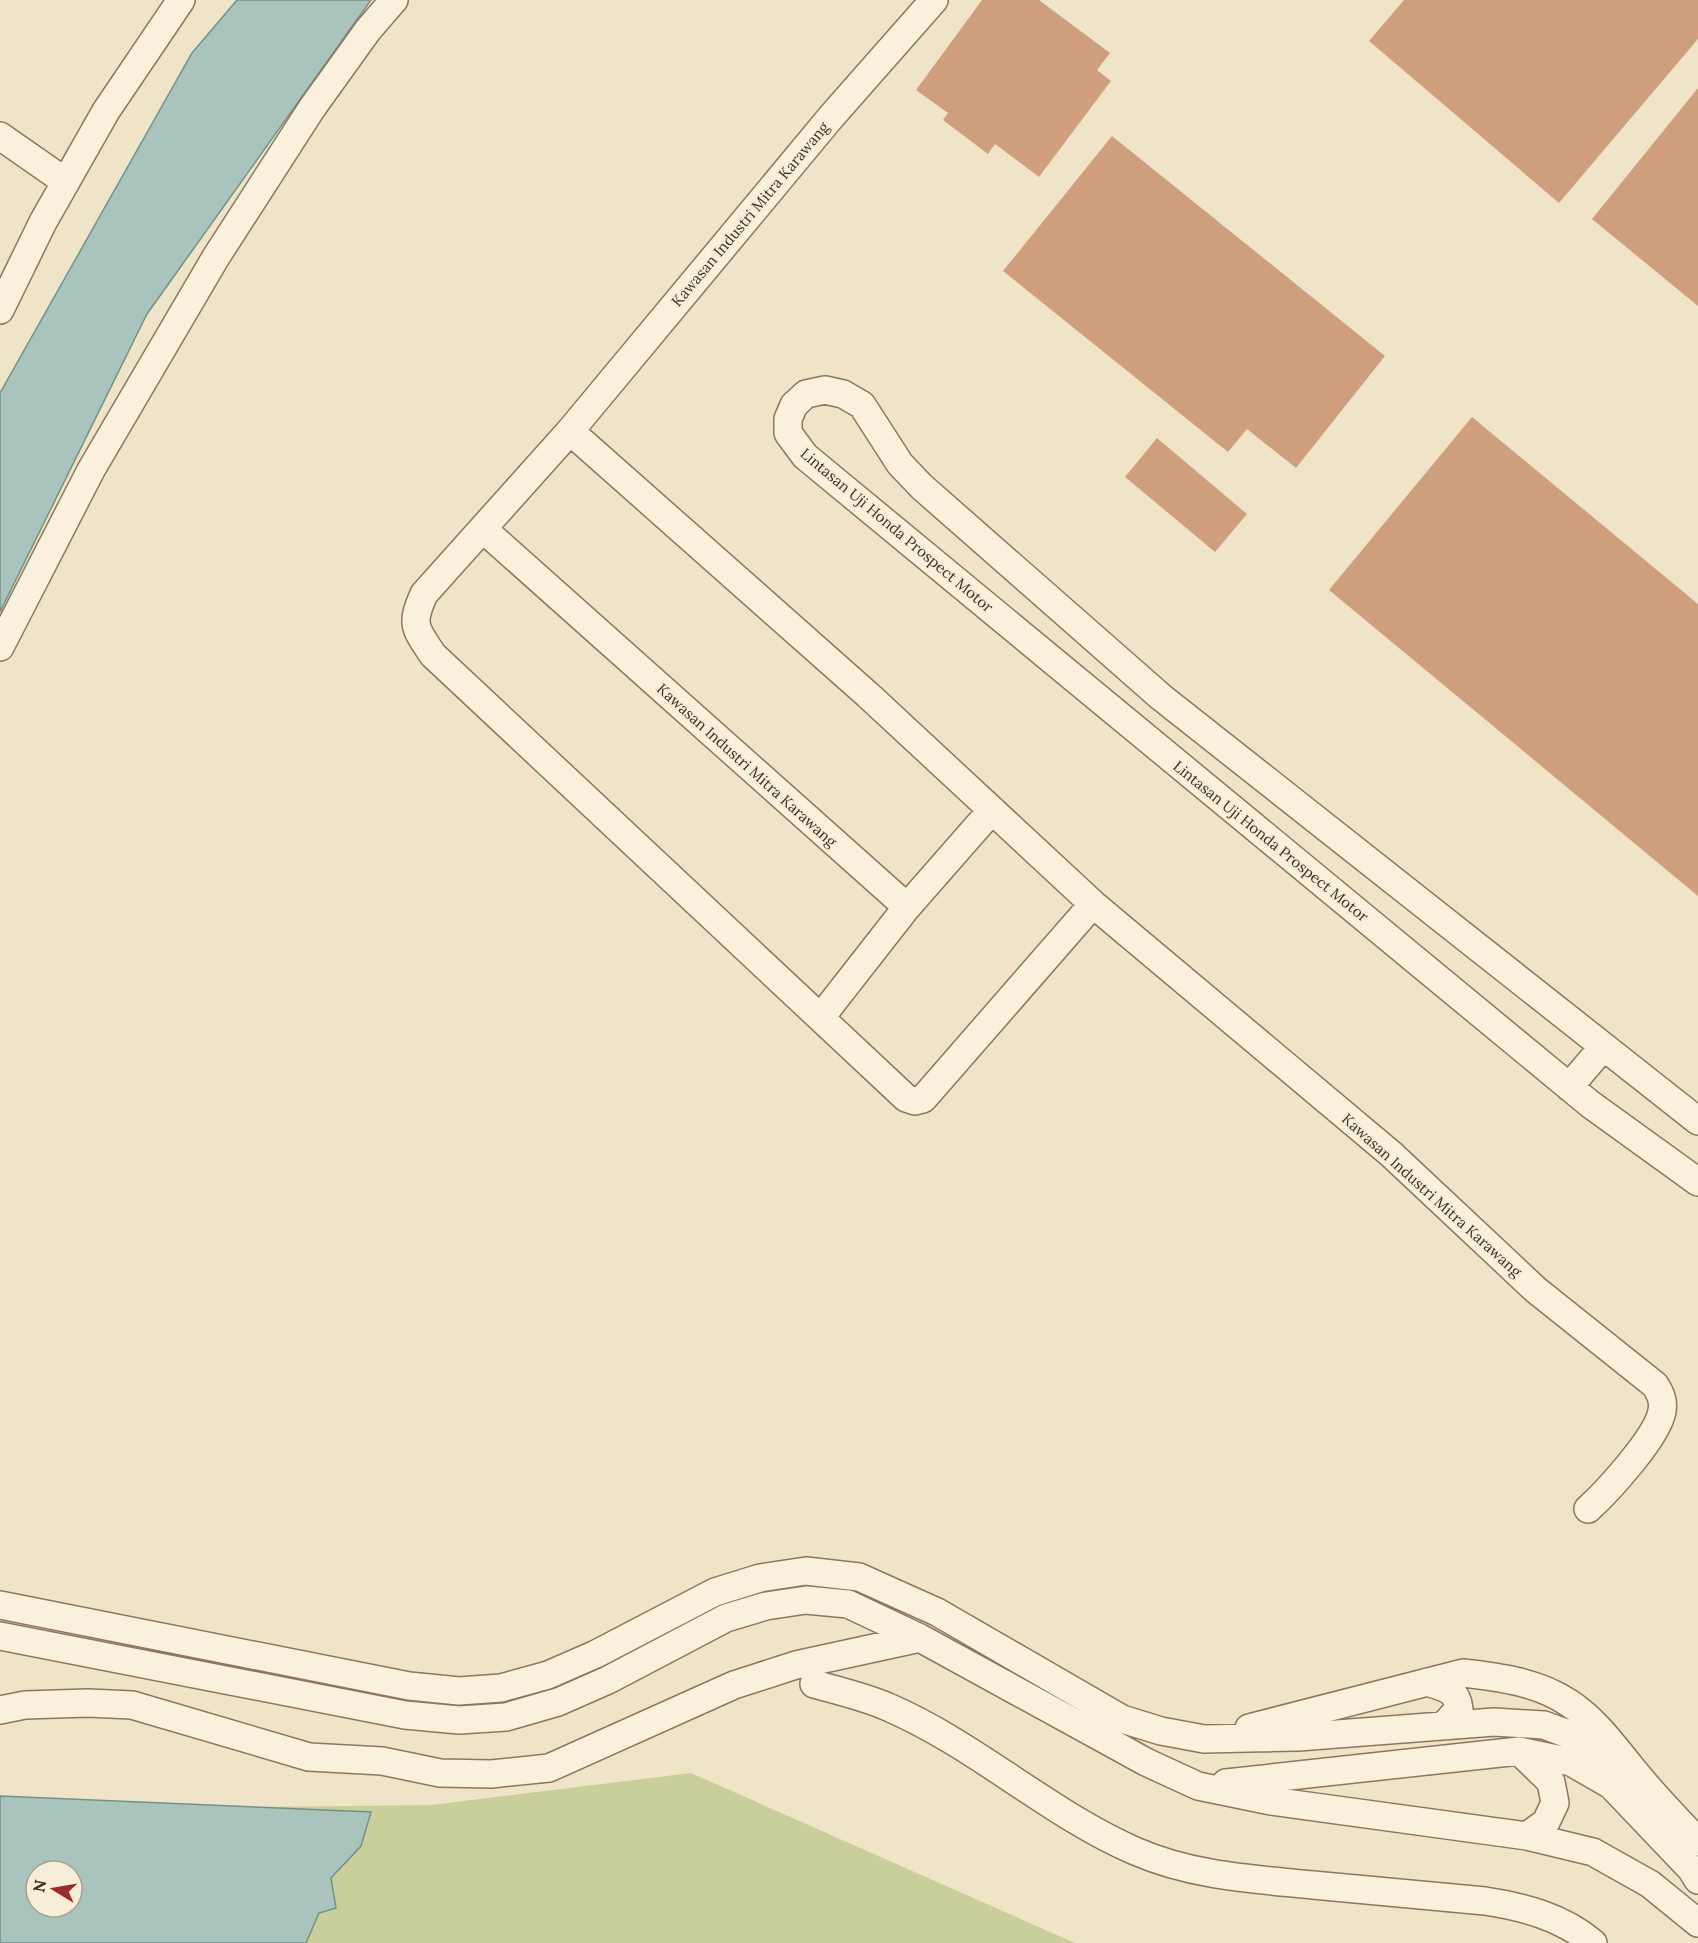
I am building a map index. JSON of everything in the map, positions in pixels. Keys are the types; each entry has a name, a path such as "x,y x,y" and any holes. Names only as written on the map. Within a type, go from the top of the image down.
{"street":[{"path":"0,310 43,222 106,111 181,0"},
{"name":"Kawasan Industri Mitra Karawang","path":"934,0 831,117 570,431 424,594 415,615 418,633 433,655 906,1098 915,1101 923,1099 1093,904"},
{"path":"0,647 91,470 216,257 312,108 388,2"},
{"path":"0,136 66,182"},
{"name":"Lintasan Uji Honda Prospect Motor","path":"1698,1121 1161,697 922,487 900,464 862,405 843,394 825,390 806,394 794,405 788,419 788,433 806,456 1569,1087 1698,1182"},
{"name":"Kawasan Industri Mitra Karawang","path":"570,431 868,695 1093,904 1391,1154 1536,1290 1655,1385 1662,1396 1662,1412 1656,1427 1623,1473 1588,1509"},
{"name":"Kawasan Industri Mitra Karawang","path":"483,529 907,907"},
{"path":"821,1017 907,907 992,810"},
{"path":"1569,1087 1603,1047"},
{"path":"0,1605 409,1686 459,1691 501,1688 548,1675 596,1654 715,1592 760,1578 806,1571 859,1577 937,1612 1122,1719 1161,1731 1204,1739 1298,1737 1494,1722 1544,1725 1584,1740 1640,1779"},
{"path":"0,1636 405,1715 459,1720 506,1717 558,1702 608,1680 726,1618 766,1606 806,1600 848,1604 921,1638 1146,1762 1198,1786 1271,1801 1527,1836 1593,1852 1650,1884 1698,1923"},
{"path":"0,1710 25,1705 88,1702 132,1706 309,1758 382,1761 440,1773 491,1774 549,1768 734,1685 796,1665 921,1638"},
{"path":"1204,1739 1463,1673 1498,1677 1533,1686 1568,1702 1594,1723 1640,1779 1698,1842"},
{"path":"1427,1682 1448,1689 1458,1698 1459,1709 1443,1726"},
{"path":"814,1684 888,1707 936,1732 1095,1831 1136,1851 1182,1868 1237,1877 1485,1901 1521,1907 1554,1918 1593,1943"},
{"path":"1198,1786 1519,1751 1571,1762 1611,1785 1691,1869 1698,1880"},
{"path":"1519,1751 1551,1782 1556,1803 1546,1821 1527,1836"}],"green space":[{"path":"691,1773 1075,1943 0,1943 0,1810 431,1805"}],"water":[{"path":"237,0 371,0 147,314 0,612 0,393 192,53"},
{"path":"0,1796 371,1812 361,1846 331,1878 336,1908 319,1913 306,1943 0,1943"}],"building":[{"path":"982,0 1039,0 1110,53 1097,70 1111,81 1039,177 995,144 988,154 943,120 948,113 916,90"},
{"path":"1404,0 1698,0 1698,39 1559,203 1369,41"},
{"path":"1698,88 1698,306 1592,219"},
{"path":"1112,136 1385,356 1296,468 1247,429 1228,452 1003,271"},
{"path":"1472,417 1698,604 1698,896 1329,590"},
{"path":"1157,438 1247,514 1215,552 1125,477"}]}
